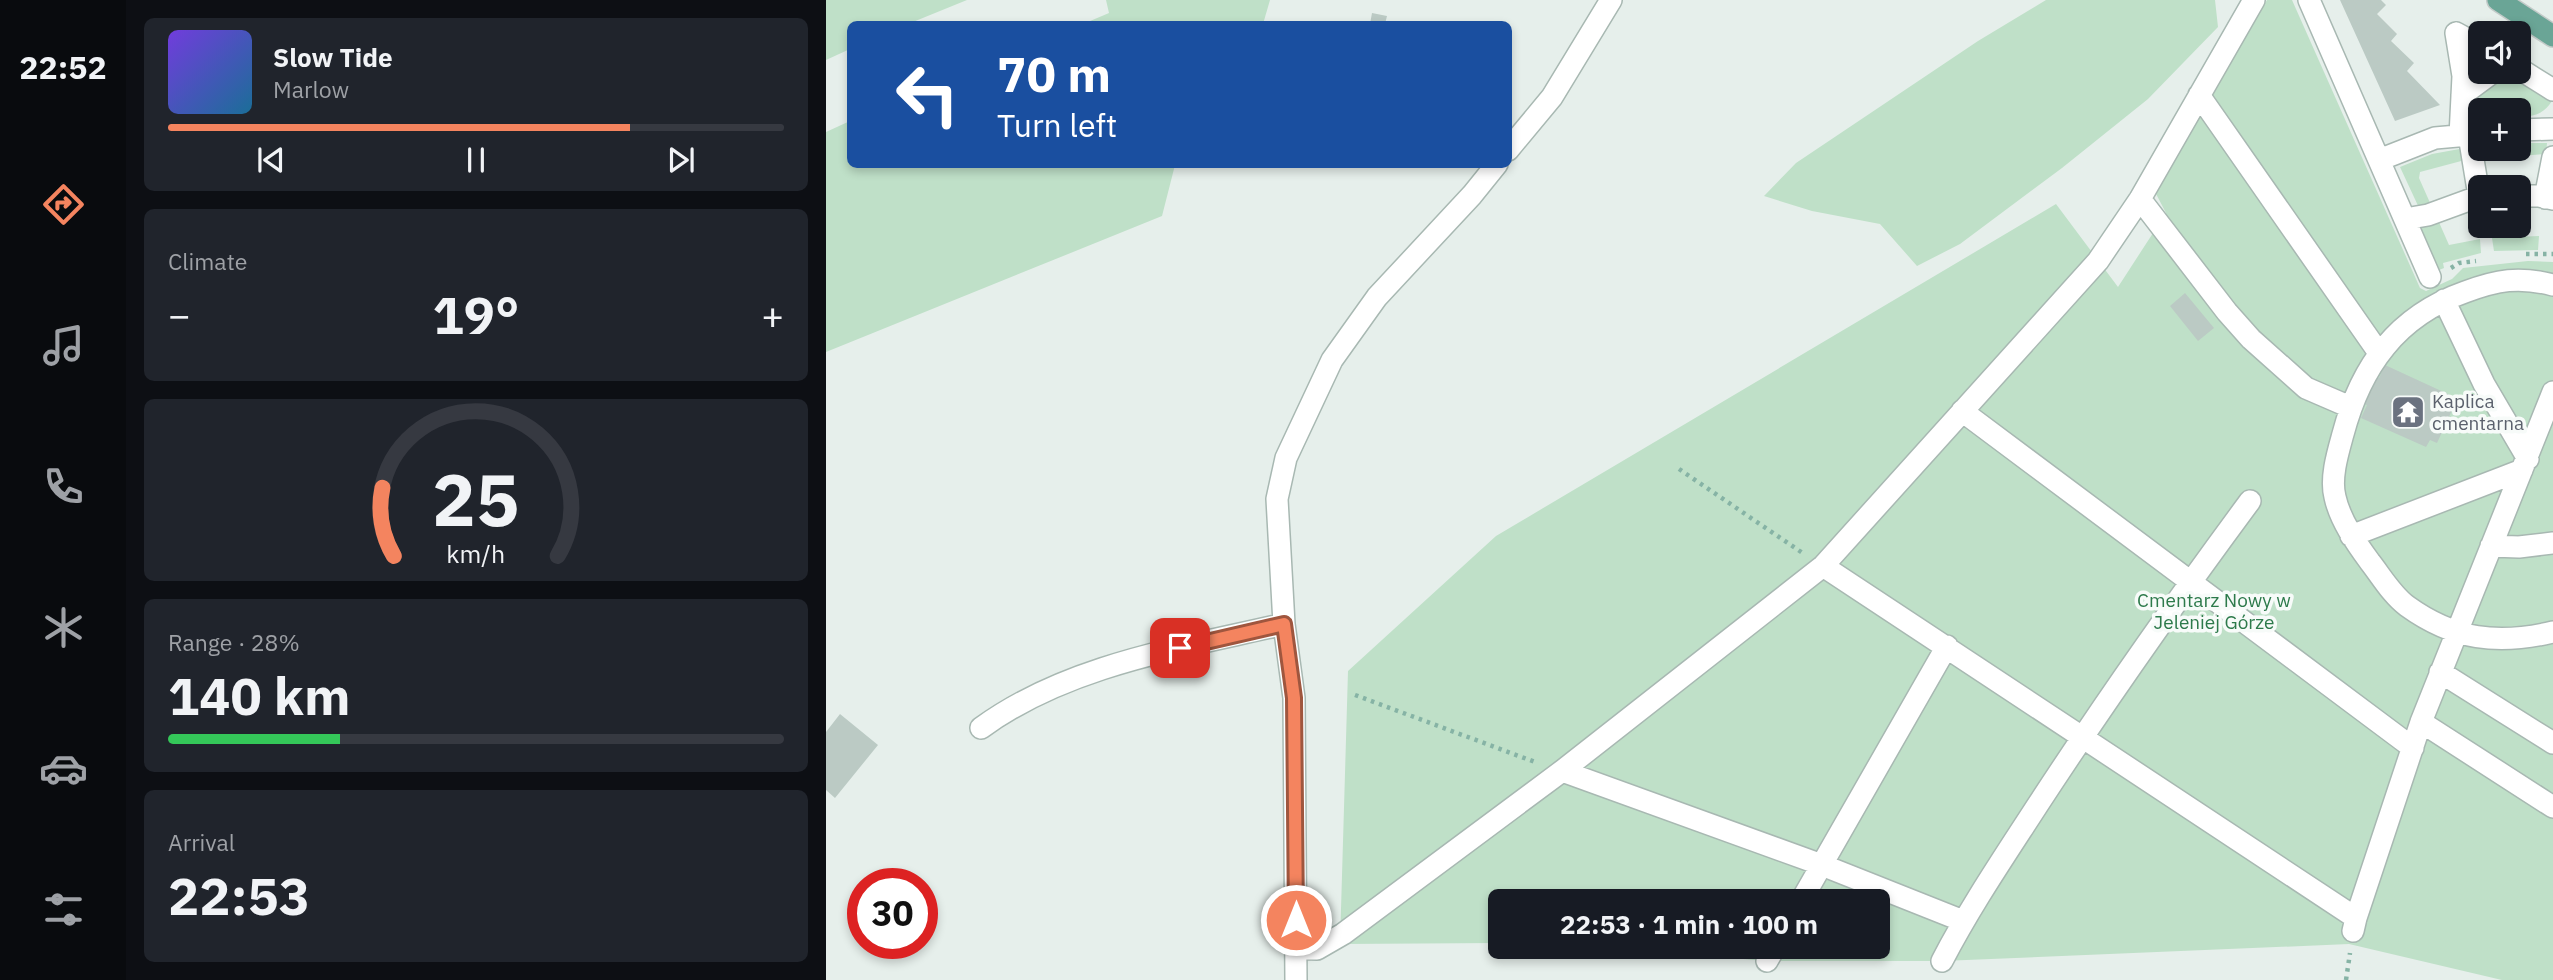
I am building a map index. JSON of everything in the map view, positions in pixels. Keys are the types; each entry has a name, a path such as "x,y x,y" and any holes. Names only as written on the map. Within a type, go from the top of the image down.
{"main road":[{"path":"2498,0 2553,36"}],"street":[{"path":"1512,145 1552,97 1611,0"},
{"path":"1296,948 1317,949 1343,934 1562,771 1823,566 2098,261 2140,200 2254,0"},
{"path":"2309,0 2430,278"},
{"path":"2468,40 2456,33 2468,125"},
{"path":"2531,76 2553,90"},
{"path":"2462,95 2477,84"},
{"path":"2199,95 2379,353"},
{"path":"2531,130 2553,129"},
{"path":"2379,160 2435,138 2468,135"},
{"path":"2531,197 2549,199 2553,157"},
{"path":"1296,980 1294,698 1284,624 1277,499 1286,458 1332,360 1377,297 1494,168"},
{"path":"2140,200 2251,339 2306,388 2350,407"},
{"path":"2405,219 2428,215 2468,201"},
{"path":"2553,285 2534,281 2497,280 2444,300 2396,334 2379,353 2350,407 2335,470 2334,496 2351,536 2406,605 2455,633 2496,638 2530,638 2553,632"},
{"path":"2444,300 2525,465"},
{"path":"1823,566 1947,646 2355,924 2421,722 2553,393"},
{"path":"1962,411 2413,748"},
{"path":"2351,536 2525,465"},
{"path":"1942,961 1963,921 2081,738 2250,501"},
{"path":"2491,546 2519,547 2553,543"},
{"path":"981,728 1066,681 1154,654 1284,624"},
{"path":"1808,889 1947,646"},
{"path":"2440,672 2553,743"},
{"path":"2421,722 2553,807"},
{"path":"1562,771 1822,864 1963,921"}],"path":[{"path":"1679,469 1823,566"},
{"path":"1355,695 1562,771"}],"green space":[{"path":"826,0 967,0 915,21 847,21 847,50 826,60"},
{"path":"1106,0 1270,0 1264,21 1090,21 1109,13"},
{"path":"2046,0 2215,0 2218,27 2148,99 2062,168 1960,244 1917,266 1880,224 1812,211 1764,196 1796,163 1978,41"},
{"name":"Cmentarz Nowy w Jeleniej Górze","path":"2267,0 2292,0 2420,288 2426,291 2452,279 2463,268 2528,261 2553,262 2553,980 2502,980 2349,944 1942,961 1743,959 1890,959 1890,889 1488,889 1488,943 1340,944 1348,671 1496,536 2056,204 2118,287 2166,213 2154,190"},
{"path":"2529,84 2552,101 2542,112 2531,116 2531,98 2480,98 2490,86"},
{"path":"847,122 847,168 1174,168 1162,216 826,352 826,132"},
{"path":"2531,143 2547,143 2546,154 2531,155"},
{"path":"2465,148 2465,160 2420,172 2419,178 2431,205 2420,210 2400,167 2432,154"},
{"path":"2438,220 2449,245 2480,239 2481,253 2443,263 2444,268 2432,273 2422,235 2422,223"},
{"path":"2539,236 2538,250 2494,251 2492,238"}],"building":[{"path":"2340,0 2381,0 2386,5 2377,14 2397,34 2391,41 2414,63 2407,71 2440,105 2395,121"},
{"path":"1372,13 1387,16 1386,21 1371,21"},
{"path":"2185,293 2214,328 2198,341 2170,306"},
{"name":"Kaplica cmentarna","path":"2385,365 2450,395 2447,403 2454,406 2437,443 2430,440 2426,447 2361,418 2367,405 2362,403 2374,376 2379,378"},
{"path":"840,714 878,745 835,798 826,790 826,732"}],"place":[{"name":"Kaplica cmentarna","path":"2408,412"}],"route":[{"path":"1180,648 1284,624 1294,698 1296,920"}]}
